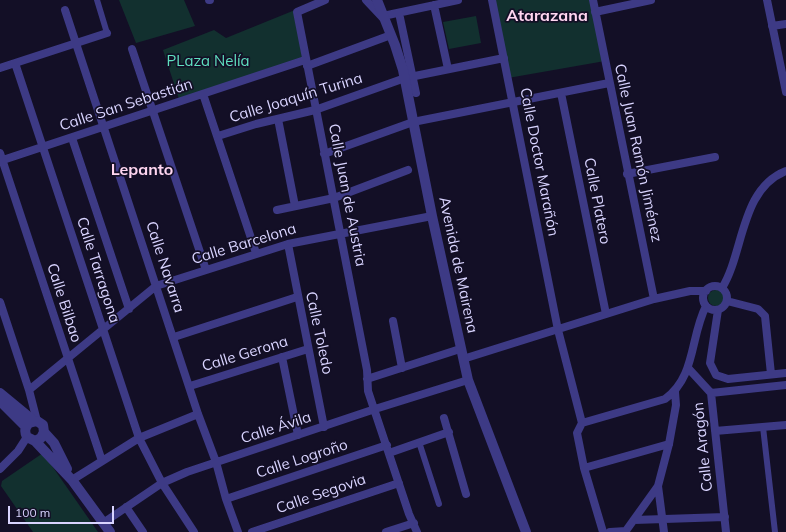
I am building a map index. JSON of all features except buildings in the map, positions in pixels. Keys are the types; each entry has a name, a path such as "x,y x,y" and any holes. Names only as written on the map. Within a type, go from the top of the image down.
{"street":[{"path":"0,68 107,32 97,0"},
{"path":"366,0 385,21 398,13 458,0"},
{"name":"Avenida de Mairena","path":"377,0 408,77 413,122 468,380 526,532"},
{"name":"Calle Doctor Marañón","path":"492,0 558,330 582,423"},
{"name":"Calle Juan Ramón Jiménez","path":"593,0 627,174 654,299"},
{"path":"595,12 651,0"},
{"path":"767,0 786,92"},
{"name":"Calle Juan de Austria","path":"323,1 297,12 306,63 334,198 368,390 409,514 417,532"},
{"path":"434,5 448,69"},
{"name":"Calle Navarra","path":"65,10 238,532"},
{"path":"398,13 408,77 416,93"},
{"path":"772,26 786,24"},
{"name":"Calle San Sebastián","path":"1,158 72,138 153,110 391,35"},
{"path":"132,49 206,270"},
{"name":"Calle Joaquín Turina","path":"218,136 316,110 408,77 504,58"},
{"name":"Calle Tarragona","path":"15,63 139,438 162,483 194,532"},
{"path":"324,154 413,122 609,83"},
{"name":"Calle Platero","path":"561,93 606,314"},
{"path":"203,94 256,253"},
{"path":"278,119 295,206"},
{"path":"72,138 129,309"},
{"path":"627,174 715,157"},
{"name":"Calle Bilbao","path":"1,158 102,461"},
{"path":"277,210 334,198 422,165"},
{"path":"722,288 729,277 748,217 756,199 777,176 786,172"},
{"name":"Calle Barcelona","path":"29,390 156,286 288,244 432,216"},
{"name":"Calle Toledo","path":"288,244 297,296 324,427"},
{"path":"367,379 402,368 558,330 654,299 690,291 706,291 712,287 722,288"},
{"path":"706,306 712,310 718,310 724,307 727,301 726,294 722,288"},
{"path":"603,532 584,468 577,433 582,423 665,399 675,392 688,368 700,319 706,306 704,296 706,291"},
{"path":"174,336 297,296"},
{"path":"727,301 758,309 765,316 771,374"},
{"path":"0,302 29,390 36,421"},
{"path":"718,310 710,363 716,375 728,379 786,373"},
{"path":"393,321 402,368"},
{"name":"Calle Gerona","path":"190,386 308,349"},
{"path":"282,357 298,435"},
{"name":"Calle Aragón","path":"688,368 711,393 726,532"},
{"name":"Calle Ávila","path":"103,523 162,483 187,472 375,409 468,380"},
{"path":"711,393 786,384"},
{"path":"610,532 625,532 658,486 669,444 676,405 675,392"},
{"path":"0,393 42,425 44,432 54,443 72,480"},
{"path":"0,401 29,435 72,480 110,532"},
{"path":"72,480 139,438 198,414"},
{"path":"444,418 466,494"},
{"path":"0,469 18,451 29,435 29,423 36,421"},
{"path":"715,431 786,426"},
{"path":"763,427 775,532"},
{"path":"29,435 41,438 44,432"},
{"name":"Calle Logroño","path":"226,499 388,449 419,442 449,432"},
{"path":"419,442 439,504"},
{"path":"584,468 669,444"},
{"name":"Calle Segovia","path":"252,532 399,483"},
{"path":"658,486 664,532"},
{"path":"126,507 144,532"},
{"path":"634,520 725,517"},
{"path":"386,532 414,523"}],"green space":[{"path":"119,0 184,0 195,26 136,43"},
{"path":"492,0 593,0 605,61 508,78"},
{"name":"PLaza Nelía","path":"295,10 302,58 179,99 163,50 214,30 226,38"},
{"path":"476,16 481,43 449,49 443,22"},
{"path":"713,290 719,290 724,295 722,304 719,306 713,306 708,301 708,295"},
{"path":"43,453 98,532 33,532 1,486 2,481"}],"district":[{"name":"Atarazana","path":"547,16"},
{"name":"Lepanto","path":"142,170"}]}
